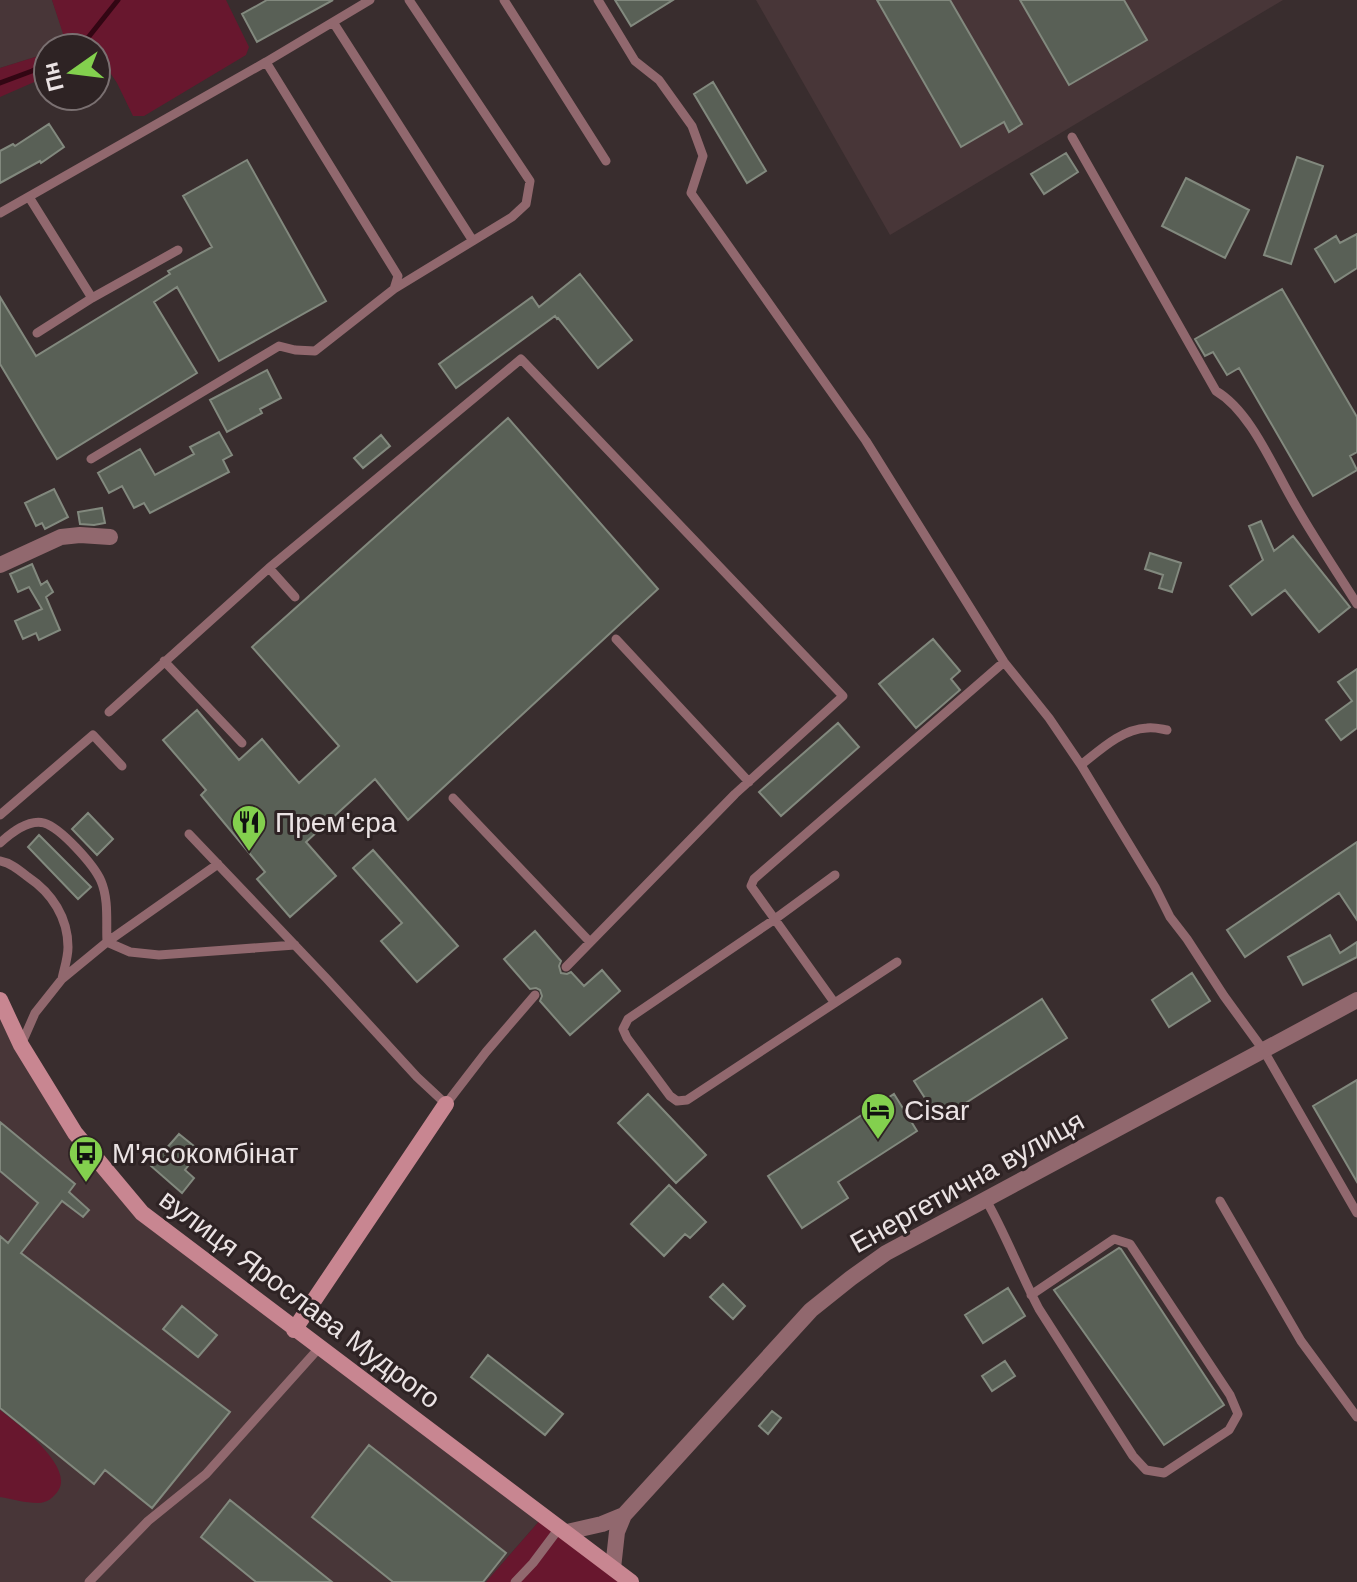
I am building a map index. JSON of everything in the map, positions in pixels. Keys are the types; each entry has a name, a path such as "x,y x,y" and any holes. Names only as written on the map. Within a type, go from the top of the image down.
{"main road":[{"name":"вулиця Ярослава Мудрого","path":"0,1000 21,1045 75,1133 142,1213 631,1582"},
{"path":"294,1330 446,1104"}],"street":[{"path":"0,565 61,537 110,537"},
{"name":"Енергетична вулиця","path":"613,1568 617,1532 624,1515 811,1310 851,1278 886,1253 1357,1000"},
{"name":"Енергетична вулиця","path":"564,1530 602,1524 624,1515"}],"lane":[{"path":"0,213 370,0"},
{"path":"91,459 279,346 315,351 394,289 512,217 526,204 530,181 409,0"},
{"path":"504,0 606,161"},
{"path":"598,0 635,61 659,80 692,126 703,156 691,193 866,441 1004,662 1049,718 1081,765 1170,917 1264,1051 1357,1213"},
{"path":"333,22 473,241"},
{"path":"266,62 398,276 394,289"},
{"path":"1072,137 1216,391 1242,413 1357,604"},
{"path":"29,197 92,298"},
{"path":"37,333 178,250"},
{"path":"109,712 269,568 521,359 843,696 749,782 566,967"},
{"path":"269,568 295,597"},
{"path":"616,639 749,782"},
{"path":"164,661 242,743"},
{"path":"834,1002 751,886 754,879 1004,662"},
{"path":"1081,765 1129,732 1146,727 1167,730"},
{"path":"0,815 93,735 122,766"},
{"path":"453,798 590,942"},
{"path":"0,843 14,831 31,824 45,823 65,837 90,863 101,881 106,902 107,942"},
{"path":"189,834 446,1104 535,995"},
{"path":"0,861 8,862 35,881 53,900 65,922 68,949 62,979"},
{"path":"21,1045 35,1013 62,979 107,942 218,864"},
{"path":"835,875 628,1019 623,1029 627,1038 670,1096 677,1101 687,1100 897,962"},
{"path":"107,942 130,952 159,955 295,945"},
{"path":"986,1200 1004,1232 1031,1295 1133,1456 1146,1470 1164,1473 1229,1430 1238,1414 1230,1395 1130,1244 1114,1239 1031,1295"},
{"path":"1220,1201 1301,1341 1357,1417"},
{"path":"89,1582 148,1521 206,1474 319,1348"},
{"path":"515,1582 564,1530"}],"shaded area":[{"path":"0,0 52,0 63,32 32,32 32,58 0,68"},
{"path":"52,0 226,0 249,47 246,55 144,116 133,116 112,76 112,32 62,32"},
{"path":"756,0 1283,0 890,235"},
{"path":"32,58 32,83 0,97 0,68"},
{"path":"0,1006 19,1046 142,1217 542,1518 486,1582 0,1582"},
{"path":"0,1410 52,1458 61,1481 58,1491 47,1501 33,1503 0,1497"},
{"path":"542,1518 623,1582 486,1582"}],"building":[{"path":"267,0 333,0 257,42 242,14"},
{"path":"615,0 673,0 631,26"},
{"path":"877,0 950,0 1022,124 1009,132 1004,122 961,147"},
{"path":"1020,0 1124,0 1147,40 1069,85"},
{"path":"713,82 766,171 747,183 694,94"},
{"path":"49,124 64,147 41,163 0,183 0,151 13,144 15,146"},
{"path":"1066,153 1078,172 1044,194 1031,174"},
{"path":"1297,157 1323,166 1291,264 1264,255"},
{"path":"247,160 326,301 219,361 177,287 154,302 197,373 57,459 0,364 0,297 36,356 170,274 168,271 212,247 183,196"},
{"path":"1186,178 1249,210 1225,258 1162,226"},
{"path":"1357,234 1357,268 1335,282 1315,249 1336,236 1340,243"},
{"path":"580,274 632,340 598,368 555,316 456,388 439,364 532,297 539,307"},
{"path":"1282,289 1357,417 1357,452 1350,456 1357,470 1313,496 1239,368 1227,375 1213,352 1205,356 1195,339"},
{"path":"267,370 281,398 260,409 262,413 227,432 210,400"},
{"path":"508,418 658,589 408,820 375,779 306,842 336,876 290,917 257,879 265,872 201,795 206,790 163,740 197,710 239,760 262,739 299,783 339,746 252,647"},
{"path":"219,432 232,455 223,460 229,472 150,513 144,503 134,508 122,486 109,493 98,473 140,449 155,475 194,454 190,447"},
{"path":"381,435 390,446 363,468 354,458"},
{"path":"54,489 68,517 45,529 42,523 36,526 25,503"},
{"path":"102,508 105,523 80,524 78,512"},
{"path":"1261,521 1274,551 1293,536 1350,607 1319,632 1285,590 1252,615 1230,586 1263,560 1249,526"},
{"path":"1150,553 1181,563 1172,592 1159,588 1163,575 1145,569"},
{"path":"32,564 41,585 47,581 53,592 46,597 60,630 39,640 36,633 23,639 15,621 42,609 29,587 18,592 10,574"},
{"path":"933,639 960,671 951,679 960,690 916,728 879,684"},
{"path":"1357,669 1357,728 1341,740 1326,720 1352,701 1338,682"},
{"path":"838,723 859,747 781,816 759,792"},
{"path":"88,813 113,839 97,855 72,829"},
{"path":"39,835 91,887 78,899 28,847"},
{"path":"1357,842 1357,920 1339,893 1245,957 1227,930"},
{"path":"373,850 458,946 417,982 381,941 402,923 353,868"},
{"path":"535,931 561,961 561,973 571,972 584,986 602,970 620,991 570,1035 540,1001 540,990 530,989 504,959"},
{"path":"1330,935 1340,953 1357,942 1357,957 1303,985 1288,957"},
{"path":"1192,973 1210,1001 1169,1027 1152,1000"},
{"path":"1042,999 1067,1038 939,1120 914,1081"},
{"path":"1357,1080 1357,1182 1313,1106"},
{"path":"648,1094 706,1155 676,1183 618,1123"},
{"path":"894,1094 917,1131 838,1182 848,1198 802,1228 768,1176"},
{"path":"0,1122 75,1184 69,1192 89,1210 83,1217 62,1201 21,1253 230,1412 152,1508 105,1470 94,1484 0,1408 0,1236 8,1243 38,1203 0,1171"},
{"path":"179,1134 200,1151 185,1170 194,1178 182,1193 151,1166"},
{"path":"669,1185 706,1222 690,1238 685,1234 664,1256 631,1224"},
{"path":"1119,1248 1224,1405 1164,1445 1054,1290"},
{"path":"723,1284 745,1306 733,1319 710,1297"},
{"path":"1008,1288 1025,1316 983,1343 965,1315"},
{"path":"182,1306 217,1335 198,1357 163,1329"},
{"path":"488,1355 563,1414 545,1435 471,1377"},
{"path":"1005,1361 1015,1376 992,1391 982,1376"},
{"path":"772,1411 781,1418 768,1434 759,1426"},
{"path":"369,1445 506,1553 483,1582 393,1582 312,1517"},
{"path":"230,1500 332,1582 256,1582 201,1537"}],"waterway":[{"path":"93,32 118,0"},
{"path":"0,83 32,71"}],"place":[{"name":"Прем'єра","path":"249,853"},
{"name":"Cisar","path":"878,1141"},
{"name":"М'ясокомбінат","path":"86,1184"}]}
